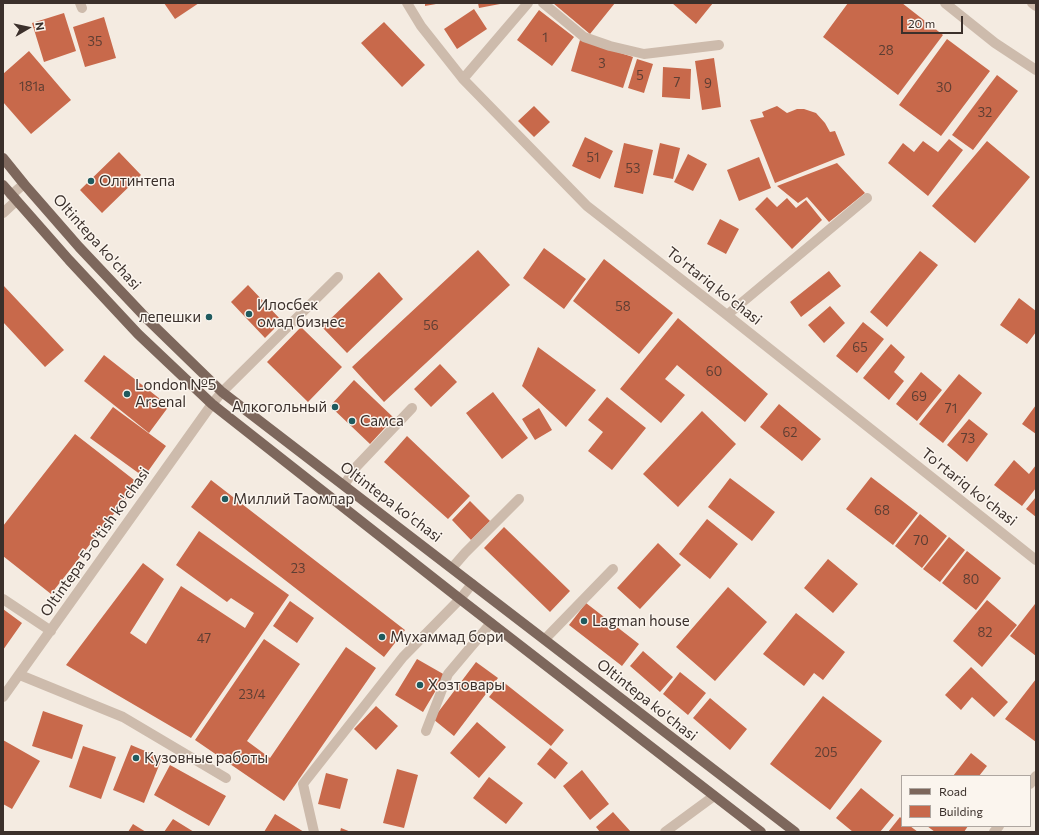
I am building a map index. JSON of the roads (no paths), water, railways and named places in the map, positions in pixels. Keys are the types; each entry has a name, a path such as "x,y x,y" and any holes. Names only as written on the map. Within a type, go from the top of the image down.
{"main road":[{"name":"Oltintepa ko'chasi","path":"3,158 79,247 148,320 222,392 795,832"},
{"path":"3,185 13,198 138,334 212,404 460,599 761,832"}],"street":[{"name":"To'rtariq ko'chasi","path":"407,3 421,26 463,79 587,206 1036,560"},
{"path":"463,79 528,3"},
{"path":"543,3 584,37 610,46 644,54 719,45"},
{"path":"945,3 995,42 1036,70"},
{"path":"1032,3 1036,6"},
{"path":"3,213 24,184"},
{"path":"727,315 867,198"},
{"name":"Oltintepa 5-o'tish ko'chasi","path":"3,697 212,404 222,392 338,277"},
{"path":"344,485 357,466 412,408"},
{"path":"452,568 518,499"},
{"path":"545,639 613,569"},
{"path":"314,832 302,784 403,657 460,599 472,584"},
{"path":"3,599 51,631"},
{"path":"426,731 448,674 491,623"},
{"path":"20,675 123,718 226,778"},
{"path":"665,832 714,796"}],"place":[{"name":"Олтинтепа","path":"91,181"},
{"name":"Илосбек омад бизнес","path":"249,314"},
{"name":"лепешки","path":"209,317"},
{"name":"London №5 Arsenal","path":"127,394"},
{"name":"Алкогольный","path":"335,407"},
{"name":"Самса","path":"352,421"},
{"name":"Миллий Таомлар","path":"225,499"},
{"name":"Lagman house","path":"584,621"},
{"name":"Мухаммад бори","path":"382,637"},
{"name":"Хозтовары","path":"420,685"},
{"name":"Кузовные работы","path":"136,758"}]}
